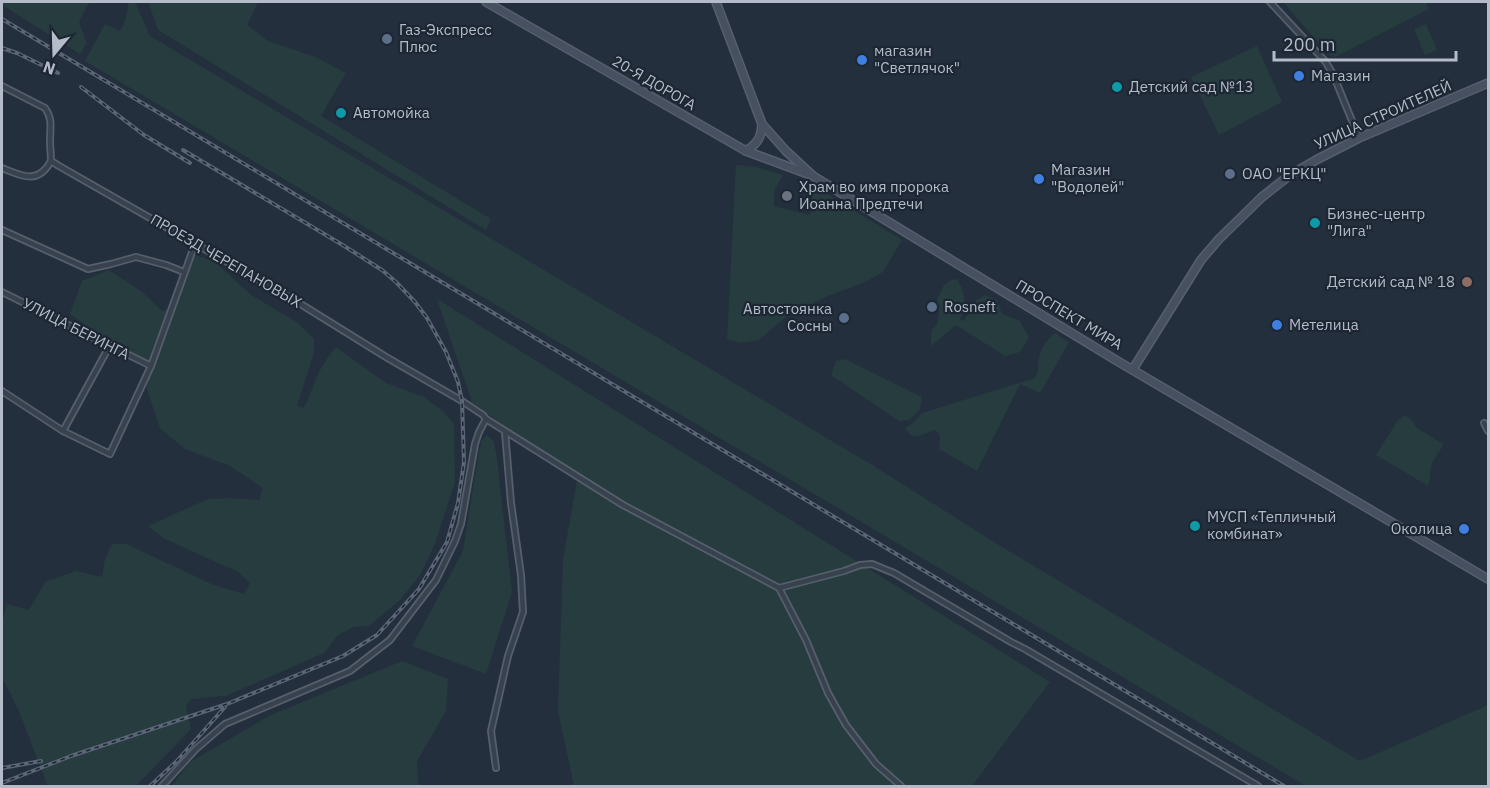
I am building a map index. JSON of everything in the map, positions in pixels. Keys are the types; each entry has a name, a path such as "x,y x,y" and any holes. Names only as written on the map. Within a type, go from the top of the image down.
{"main road":[{"name":"20-Я ДОРОГА","path":"486,2 746,151 813,176"},
{"name":"ПРОСПЕКТ МИРА","path":"716,2 762,124 813,176 1488,579"},
{"name":"УЛИЦА СТРОИТЕЛЕЙ","path":"1133,369 1201,260 1244,214 1290,175 1359,138 1488,83"},
{"path":"746,151 754,146 762,135 762,124"}],"street":[{"path":"1270,2 1325,61 1359,138"},
{"path":"2,86 45,108 52,123 51,161 47,170 27,178 2,168"},
{"name":"ПРОЕЗД ЧЕРЕПАНОВЫХ","path":"51,161 299,303 462,401 486,419 623,505 779,588"},
{"path":"2,230 88,269 136,257 184,272"},
{"path":"2,391 63,430 110,454 151,366 195,244"},
{"name":"УЛИЦА БЕРИНГА","path":"2,292 151,366"},
{"path":"63,430 110,345"},
{"path":"162,786 196,749 225,724 350,671 390,640 436,580 454,542 461,524 479,432 486,419"},
{"path":"1484,423 1488,431"},
{"path":"496,768 491,731 508,656 523,612 505,431"},
{"path":"901,786 876,764 846,725 828,693 806,640 779,588 860,565 872,564 883,568 1258,786"},
{"path":"1477,573 1488,574"}],"green space":[{"path":"2,2 89,2 79,22 87,43 80,54 2,5"},
{"path":"129,2 135,2 150,36 874,466 997,544 1360,761 1488,705 1488,786 1306,786 85,61 105,24 120,31 125,21"},
{"path":"148,2 258,2 247,25 268,41 315,57 346,73 321,116 491,219 486,230 158,30"},
{"path":"1283,2 1426,2 1429,9 1335,57 1330,56"},
{"path":"1426,24 1437,50 1425,55 1414,29"},
{"path":"1257,46 1282,102 1219,135 1191,77"},
{"path":"736,165 756,167 783,175 774,191 774,206 810,215 813,201 808,189 811,184 902,240 883,272 788,315 759,340 740,343 727,339"},
{"path":"195,255 214,261 251,295 298,323 314,339 314,353 297,406 303,408 321,368 336,347 386,383 424,397 444,412 454,424 455,482 435,544 420,575 400,600 369,626 354,627 338,635 324,653 226,696 191,699 186,707 191,729 136,786 48,786 18,709 2,677 2,624 7,604 29,610 45,582 76,571 102,577 105,559 112,544 126,544 214,585 244,594 250,583 238,572 163,538 148,526 208,499 259,500 263,488 230,466 185,449 160,428 145,383 151,366 148,361 116,347 70,314 82,281 109,270 141,291 162,311 171,308 187,260"},
{"path":"957,279 964,299 960,320 964,321 976,301 985,295 997,300 1002,314 1020,321 1029,338 1020,352 1005,356 956,325 931,346 931,332 938,322 937,299 944,285"},
{"path":"437,299 1050,682 972,786 574,786 558,711 563,560 577,480 472,402"},
{"path":"1055,333 1069,342 1040,393 1020,384 977,471 939,449 940,437 936,430 919,436 908,433 905,428 922,413 1035,378 1041,351"},
{"path":"845,359 922,397 920,409 909,420 899,421 831,375 836,361"},
{"path":"1405,416 1411,419 1417,428 1443,444 1432,464 1428,486 1376,455 1398,420"},
{"path":"487,435 494,442 497,459 512,592 486,674 412,646 463,551 479,451 482,440"},
{"path":"402,661 448,679 446,711 417,761 418,786 172,786 190,762 271,715"}],"railway":[{"path":"2,19 1284,786"},
{"path":"2,48 58,73"},
{"path":"81,87 144,135 190,163"},
{"path":"2,783 71,756 227,704 343,656 377,635 419,589 447,542 458,503 464,462 462,401 458,382 446,352 427,318 415,302 382,270 183,150"},
{"path":"150,786 176,762 225,707"},
{"path":"2,768 41,761"}],"place":[{"name":"Газ-Экспресс Плюс","path":"387,39"},
{"name":"магазин \"Светлячок\"","path":"862,60"},
{"name":"Магазин","path":"1299,76"},
{"name":"Детский сад №13","path":"1117,87"},
{"name":"Автомойка","path":"341,113"},
{"name":"ОАО \"ЕРКЦ\"","path":"1230,174"},
{"name":"Магазин \"Водолей\"","path":"1039,179"},
{"name":"Храм во имя пророка Иоанна Предтечи","path":"787,196"},
{"name":"Бизнес-центр \"Лига\"","path":"1315,223"},
{"name":"Детский сад № 18","path":"1467,282"},
{"name":"Rosneft","path":"932,307"},
{"name":"Автостоянка Сосны","path":"844,318"},
{"name":"Метелица","path":"1277,325"},
{"name":"МУСП «Тепличный комбинат»","path":"1195,526"},
{"name":"Околица","path":"1464,529"}]}
